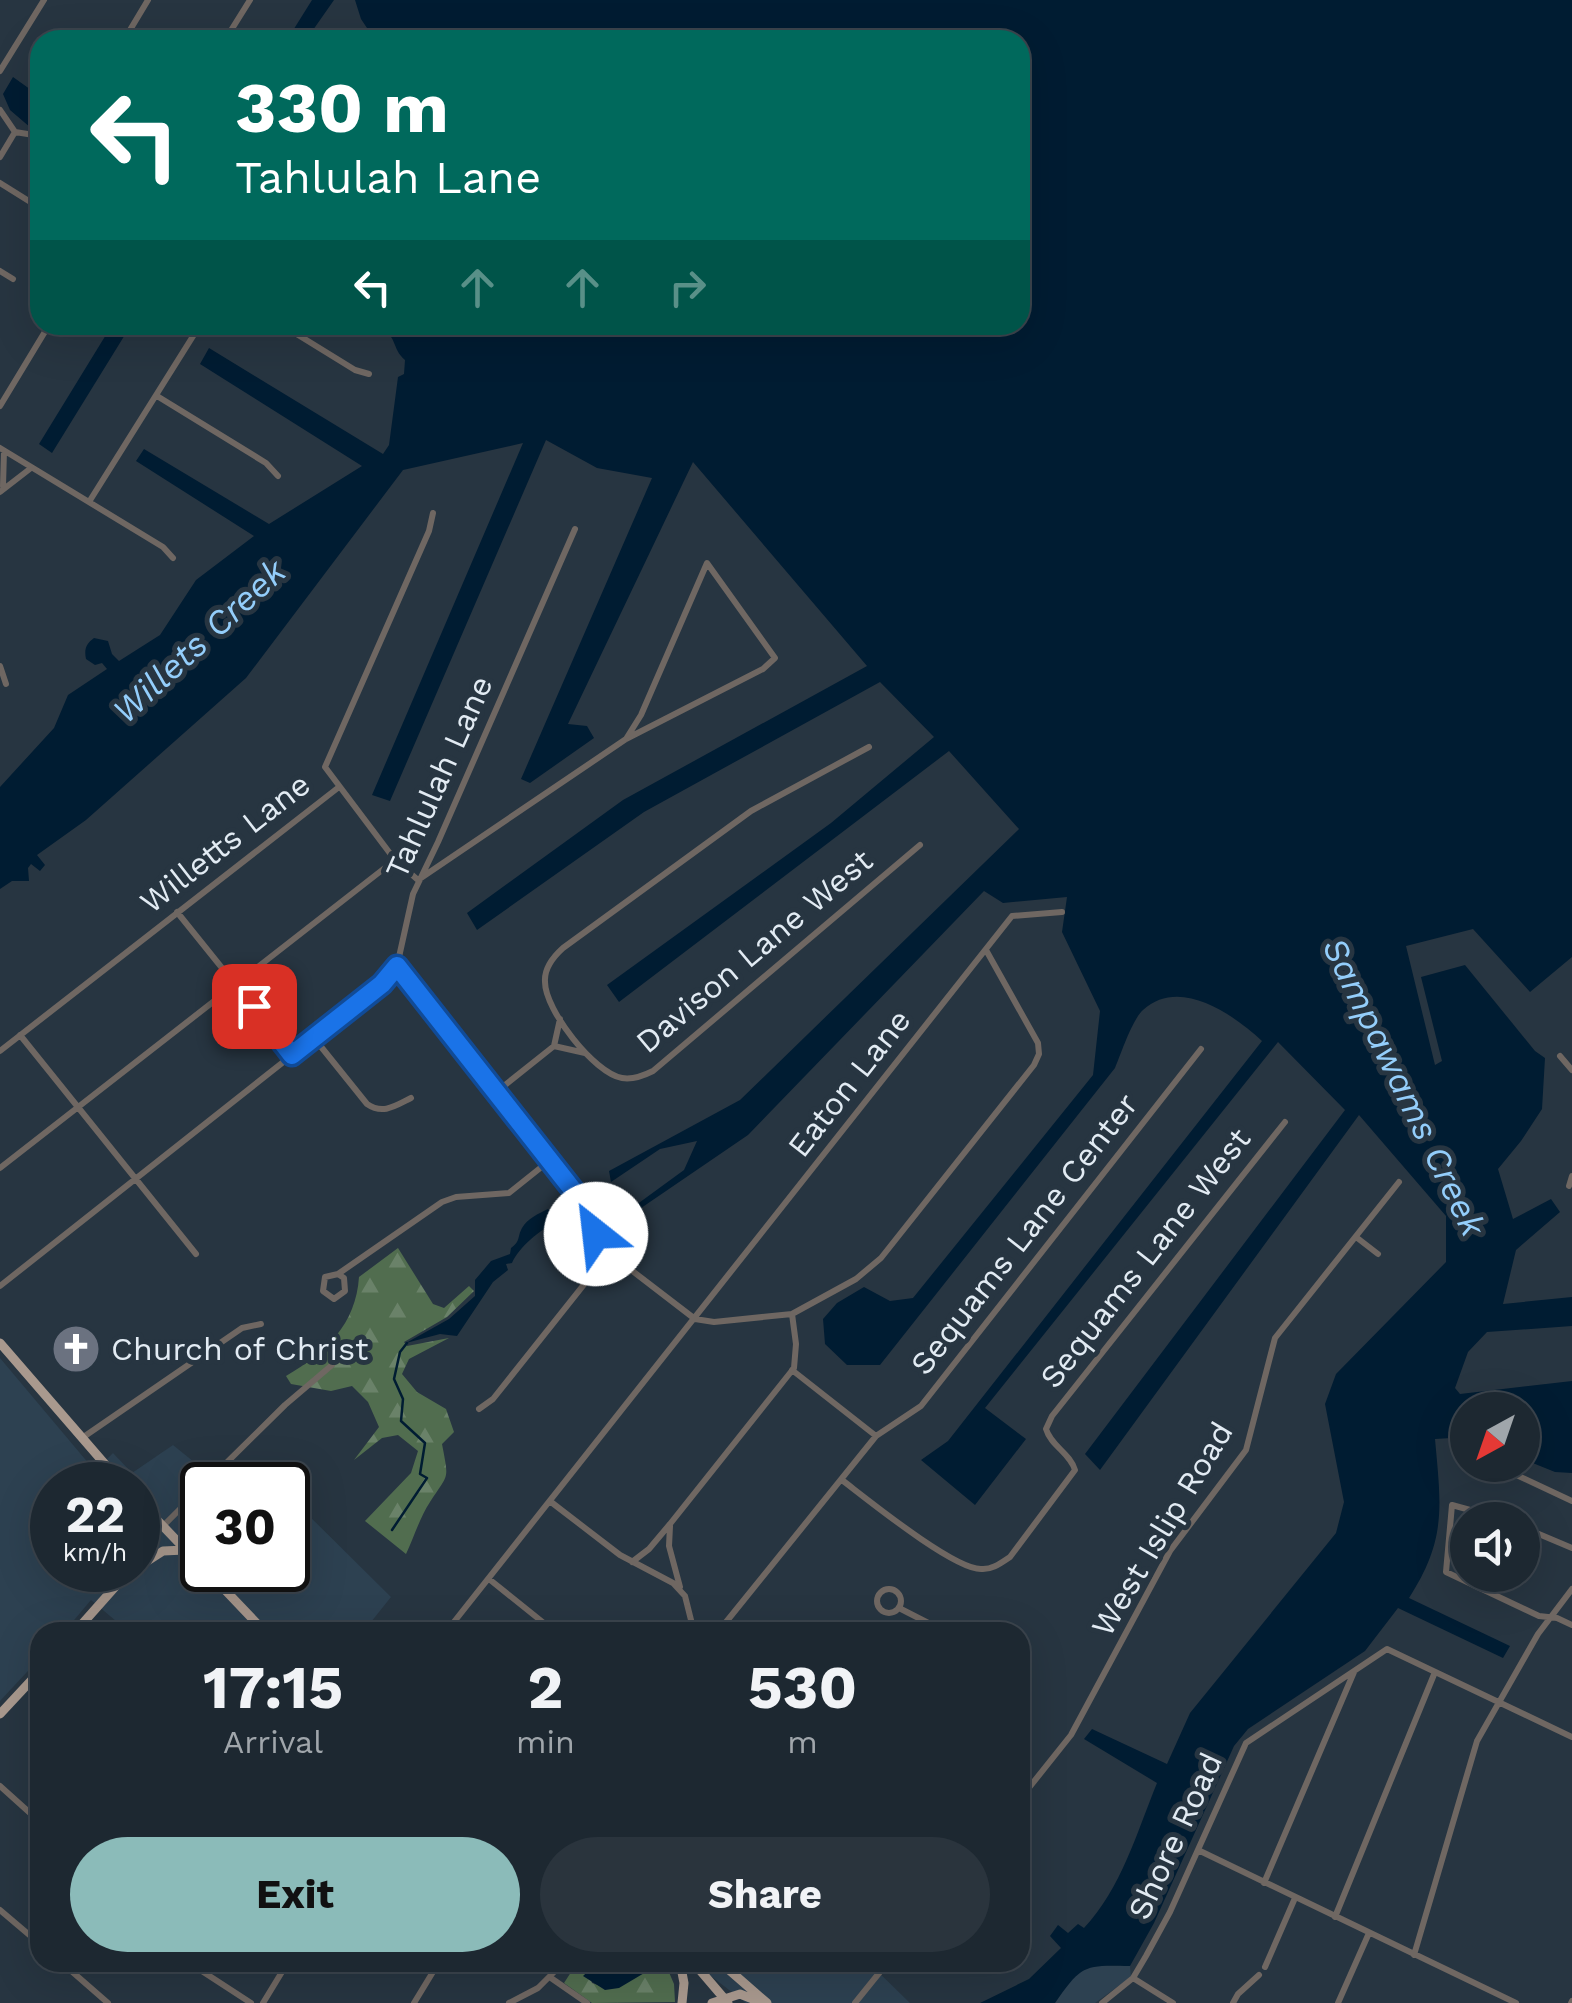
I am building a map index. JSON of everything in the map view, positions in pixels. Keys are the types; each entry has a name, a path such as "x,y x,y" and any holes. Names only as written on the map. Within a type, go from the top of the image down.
{"main road":[{"path":"0,1343 102,1462"},
{"path":"160,1523 180,1543"},
{"path":"160,1546 163,1526"},
{"path":"84,1622 112,1592"},
{"path":"227,1592 255,1622"},
{"path":"0,1714 30,1682"},
{"path":"682,1972 682,2003"},
{"path":"702,1972 726,2000"},
{"path":"733,1972 761,2002"},
{"path":"712,2003 740,1994 761,2002"},
{"path":"741,2003 761,2002"}],"street":[{"path":"0,71 44,0"},
{"path":"130,30 148,0"},
{"path":"231,30 250,0"},
{"path":"0,110 15,132 30,134"},
{"path":"0,157 15,132"},
{"path":"0,183 30,202"},
{"path":"0,271 13,279"},
{"path":"0,406 44,335"},
{"path":"89,502 194,335"},
{"path":"298,335 355,370 369,374"},
{"path":"156,396 266,463 278,476"},
{"path":"2,450 163,547 173,558"},
{"path":"2,450 2,490"},
{"path":"2,490 32,468"},
{"name":"Willetts Lane","path":"0,1051 339,786 325,767 429,531 433,513"},
{"name":"Tahlulah Lane","path":"397,966 418,880 575,530"},
{"path":"339,786 395,860 418,880 626,739 763,669 775,658 707,564 642,716 626,739"},
{"path":"0,666 6,684"},
{"path":"495,1093 554,1046 560,1019 544,983 552,958 751,812 869,748"},
{"name":"Davison Lane West","path":"560,1019 585,1053 608,1073 624,1079 640,1078 920,845"},
{"path":"0,1168 395,860"},
{"path":"177,912 292,1055"},
{"name":"Eaton Lane","path":"454,1622 1012,916 1062,912"},
{"path":"0,1286 382,984 397,966 587,1208 609,1253 694,1320 714,1322 792,1314 856,1278 881,1258 1034,1065 1038,1043 986,950"},
{"path":"20,1035 196,1254"},
{"path":"314,1038 376,1110 388,1110 410,1098"},
{"path":"554,1046 585,1053"},
{"name":"Sequams Lane Center","path":"726,1622 876,1436 921,1406 1201,1049"},
{"path":"1560,1056 1572,1070"},
{"name":"Sequams Lane West","path":"842,1480 898,1524 965,1565 981,1570 1010,1557 1075,1470 1073,1463 1049,1440 1046,1429 1052,1416 1285,1122"},
{"path":"338,1274 442,1202 456,1197 509,1193 549,1161"},
{"path":"1570,1186 1572,1176"},
{"name":"West Islip Road","path":"1030,1787 1071,1736 1170,1552 1246,1450 1275,1338 1399,1182"},
{"path":"1356,1237 1378,1254"},
{"path":"479,1410 609,1253"},
{"path":"632,1562 670,1524 792,1370 796,1344 792,1314"},
{"path":"81,1439 242,1328 261,1324"},
{"path":"227,1462 285,1405 332,1366"},
{"path":"792,1370 876,1436"},
{"path":"1531,1482 1572,1501"},
{"path":"550,1502 632,1562 682,1591"},
{"path":"163,1526 180,1509"},
{"path":"670,1524 669,1546 691,1622"},
{"path":"1450,1527 1446,1572 1450,1574"},
{"path":"1540,1535 1572,1548"},
{"path":"488,1579 542,1622"},
{"path":"1414,1955 1477,1740 1549,1618 1572,1589"},
{"path":"1488,1592 1538,1616 1572,1625"},
{"path":"900,1608 927,1622"},
{"name":"Shore Road","path":"1102,2003 1133,1978 1170,1912 1246,1742 1387,1649 1435,1672"},
{"path":"1264,1882 1355,1669"},
{"path":"1336,1917 1435,1672 1572,1738"},
{"path":"0,1786 30,1813"},
{"path":"1198,1850 1516,2003"},
{"path":"1265,1967 1295,1898"},
{"path":"0,1910 30,1936"},
{"path":"1338,2003 1369,1933"},
{"path":"72,1972 108,2003"},
{"path":"203,1972 251,2003"},
{"path":"263,2003 282,1972"},
{"path":"414,2003 433,1972"},
{"path":"509,2003 556,1972"},
{"path":"855,2003 880,1972"},
{"path":"1233,2003 1259,1975"},
{"path":"551,1978 586,2003"},
{"path":"1133,1978 1173,2003"}],"shaded area":[{"path":"0,1358 87,1462 30,1462 30,1592 160,1592 160,1462 148,1462 173,1445 194,1462 180,1462 180,1592 310,1592 310,1517 391,1597 371,1622 117,1622 91,1600 72,1622 30,1622 30,1669 0,1701"},
{"path":"113,1453 122,1462 104,1462"},
{"path":"1090,1965 1130,1966 1131,1977 1095,2003 1055,2003 1072,1978"},
{"path":"706,1972 878,1972 910,2003 746,2003"}],"green space":[{"path":"398,1248 433,1304 444,1308 469,1286 474,1291 447,1317 404,1342 407,1346 449,1338 409,1359 402,1374 417,1392 446,1409 454,1432 442,1444 444,1481 423,1514 406,1554 365,1521 411,1473 418,1451 398,1435 382,1438 354,1460 379,1427 368,1402 352,1386 331,1391 291,1384 286,1376 336,1336 352,1309 359,1277"},
{"path":"571,1972 589,1972 592,1983 601,1986 642,1972 669,1972 675,2002 592,2003 564,1983"}],"water":[{"path":"312,0 334,0 313,30 293,30"},
{"path":"355,0 1572,0 1572,957 1530,992 1473,929 1406,946 1435,1065 1442,1061 1421,977 1465,965 1535,1051 1545,1058 1542,1109 1498,1169 1513,1219 1551,1199 1560,1212 1516,1250 1503,1304 1572,1297 1572,1326 1487,1332 1468,1352 1455,1388 1458,1392 1450,1392 1450,1438 1435,1439 1439,1484 1436,1539 1409,1598 1510,1646 1503,1658 1398,1608 1365,1651 1248,1729 1234,1746 1154,1923 1130,1966 1086,1970 1055,2003 980,2003 1029,1979 1061,1948 1050,1936 1058,1925 1068,1933 1078,1924 1084,1928 1097,1913 1127,1859 1157,1783 1084,1739 1092,1729 1167,1764 1190,1713 1336,1533 1344,1502 1325,1404 1336,1374 1446,1262 1446,1216 1359,1115 1100,1470 1085,1454 1345,1110 1278,1042 985,1408 1026,1439 975,1505 921,1460 948,1441 1262,1041 1237,1020 1190,998 1173,997 1143,1010 1115,1068 880,1365 847,1365 825,1344 823,1319 837,1303 864,1287 890,1301 913,1298 1093,1075 1100,1011 1062,932 1067,897 1003,903 984,891 748,1135 625,1219 621,1216 684,1170 697,1141 660,1149 611,1182 609,1171 740,1100 1019,829 949,751 619,1002 607,985 831,823 934,737 880,682 644,812 477,930 467,913 623,800 867,666 693,462 568,724 587,726 594,738 530,783 521,779 652,478 597,468 546,440 390,801 372,795 523,443 403,470 246,678 86,820 37,855 45,865 40,871 31,864 29,881 12,881 0,889 0,787 54,728 68,695 107,669 102,663 95,665 86,659 87,645 94,638 108,641 119,661 160,635 196,580 254,536 136,461 144,449 269,524 362,466 200,364 209,348 383,454 389,445 398,377 404,374 405,360 390,335 1030,335 1030,30 368,30"},
{"path":"13,77 30,89 30,127 10,110 3,94"},
{"path":"106,335 125,335 52,453 39,444"},
{"path":"573,1205 579,1210 537,1234 512,1263 506,1264 508,1270 493,1282 457,1336 440,1334 406,1343 449,1319 475,1296 475,1280 491,1261 510,1254 530,1219 548,1209 554,1215"},
{"path":"1572,1381 1572,1473 1540,1466 1540,1392 1477,1392"},
{"path":"587,1972 646,1972 619,1988 605,1990 583,1976"}],"waterway":[{"path":"392,1530 427,1478 420,1474 425,1443 401,1421 403,1399 394,1379 400,1352 407,1343"}],"place":[{"name":"Church of Christ","path":"76,1349"}],"route":[{"path":"254,1006 292,1055 382,984 397,966 587,1208 596,1234"}],"water label":[{"name":"Willets Creek","path":"199,641"},
{"name":"Sampawams Creek","path":"1404,1087"}]}
